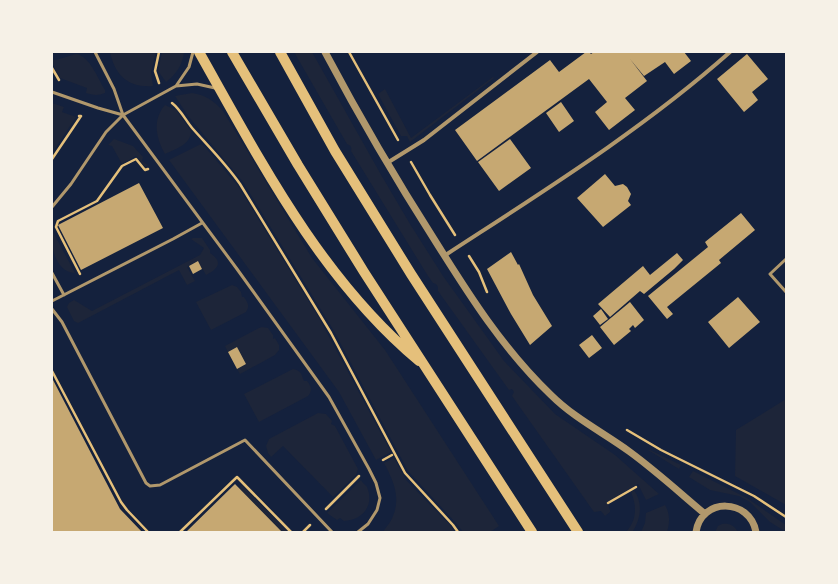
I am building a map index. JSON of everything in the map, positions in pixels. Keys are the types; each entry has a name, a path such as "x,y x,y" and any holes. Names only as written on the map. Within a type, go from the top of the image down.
{"main road":[{"path":"199,52 286,203 312,242 339,278 398,344 428,369"},
{"path":"232,52 298,165 364,272 532,532"},
{"path":"280,52 335,151 410,274 578,532"}],"street":[{"path":"325,52 387,163 444,256 483,316 507,348 549,393 572,413 629,451 664,478 705,514"},
{"path":"387,163 424,140 536,52"},
{"path":"444,256 607,148 672,101 730,52"},
{"path":"696,532 700,521 705,514 720,506 738,508 745,512 752,519 756,532"}],"lane":[{"path":"95,52 114,89 123,115 242,275 329,397 369,469 376,483 380,498 377,510 368,524 358,532"},
{"path":"176,86 189,67 193,52"},
{"path":"52,207 71,184 106,132 123,115 176,86 197,84 208,85 220,89"},
{"path":"52,92 123,115"},
{"path":"52,301 202,223"},
{"path":"786,259 770,274 786,292"},
{"path":"52,272 64,295"},
{"path":"52,309 62,322 146,483 150,486 160,485 245,440 332,532"}],"path":[{"path":"159,52 156,71 160,85"},
{"path":"349,52 402,146"},
{"path":"52,68 58,79 63,82"},
{"path":"168,100 177,107 187,122 230,170 240,184 328,327 405,473 458,532"},
{"path":"52,159 81,116 76,115"},
{"path":"85,284 56,227 58,221 97,201 122,166 136,159 145,170 150,167"},
{"path":"410,160 457,238"},
{"path":"466,252 479,272 489,296"},
{"path":"52,371 121,502 148,532"},
{"path":"623,427 661,450 754,496 786,517"},
{"path":"384,460 392,455"},
{"path":"324,511 357,479 360,474"},
{"path":"180,532 237,477 291,532"},
{"path":"608,503 636,487"},
{"path":"303,532 310,525"}],"shaded area":[{"path":"110,52 156,52 151,72 153,86 137,85 124,79 115,68"},
{"path":"162,52 184,52 178,69 166,82 158,71"},
{"path":"294,52 312,52 410,224 443,276 504,361 555,414 615,455 659,494 646,500 638,484 607,502 610,512 605,516 601,511 594,512 512,396 514,392 512,389 509,390 438,291 436,284 433,283 428,276 351,151 351,147 347,144"},
{"path":"76,54 81,56 89,63 105,90 105,93 95,95 86,93 87,88 60,78 52,63 52,60"},
{"path":"493,77 494,78 410,142 407,136 401,136 378,94 385,89 411,138"},
{"path":"192,93 209,99 223,111 312,258 385,350 499,526 490,532 463,532 408,471 334,331 243,182 188,116 175,96"},
{"path":"52,103 64,107 62,112 76,117 52,153"},
{"path":"165,105 176,110 191,131 188,140 182,146 165,154 159,142 157,123 158,117"},
{"path":"114,139 133,146 143,157 142,161 148,165 145,167 136,156 122,164 112,146 108,145"},
{"path":"201,144 238,186 319,318 391,452 376,460 339,392 169,160"},
{"path":"52,230 75,273 68,271 58,263 53,250"},
{"path":"202,238 210,250 210,253 217,259 218,265 214,270 206,275 198,261 187,267 195,281 187,285 179,270 78,323 74,321 67,307 69,303 74,300 92,311 200,255 204,248 191,239"},
{"path":"232,285 237,287 241,292 242,297 244,297 248,304 248,308 246,312 211,330 196,302"},
{"path":"262,327 268,328 273,335 273,339 275,338 279,345 279,350 275,355 240,374 237,369 246,364 237,347 228,352 225,346"},
{"path":"293,369 300,372 304,381 307,381 311,388 310,394 259,422 244,394"},
{"path":"786,399 786,505 735,476 736,430"},
{"path":"318,413 326,414 332,421 331,424 335,426 358,469 356,475 333,497 283,446 271,457 266,446 269,439"},
{"path":"648,450 681,465 679,469"},
{"path":"394,458 406,480 455,532 383,532 392,518 396,502 393,482 384,463"},
{"path":"693,471 747,498 786,525 786,532 770,522 750,502 739,496 710,490 689,477"},
{"path":"361,480 367,487 369,500 368,506 361,515 344,521 340,518 337,520 327,513"},
{"path":"242,485 288,532 282,532 239,488"},
{"path":"634,490 640,505 639,516 633,531 626,532 632,523 635,513 631,492"},
{"path":"665,505 669,518 667,532 641,532 645,523 646,513"},
{"path":"722,524 731,525 738,532 715,532 718,526"}],"building":[{"path":"586,52 591,54 594,52 684,52 691,61 674,74 665,62 644,76 630,59 647,81 625,98 635,110 609,130 595,112 607,102 589,79 477,161 455,130 550,60 559,72"},
{"path":"747,54 768,79 752,92 758,100 744,112 717,79"},
{"path":"561,102 574,121 559,132 546,113"},
{"path":"510,139 531,168 499,191 478,162"},
{"path":"605,174 615,186 623,184 627,187 631,194 628,201 631,205 603,227 577,198"},
{"path":"139,183 163,228 81,270 58,225"},
{"path":"741,213 755,230 719,260 721,263 667,307 673,314 667,319 648,296 708,247 705,242"},
{"path":"511,252 518,265 519,264 533,295 552,326 530,345 511,314 487,269"},
{"path":"677,253 683,260 674,269 644,294 640,291 610,317 598,304 643,266 650,275"},
{"path":"198,261 202,269 193,274 189,266"},
{"path":"738,297 760,322 729,348 708,322"},
{"path":"630,302 644,320 635,328 633,325 629,329 631,331 614,345 600,327"},
{"path":"601,309 608,319 600,325 593,316"},
{"path":"592,335 602,348 589,358 579,345"},
{"path":"237,347 246,364 237,369 228,352"},
{"path":"52,378 120,509 142,532 52,532"},
{"path":"235,484 282,532 186,532"}]}
